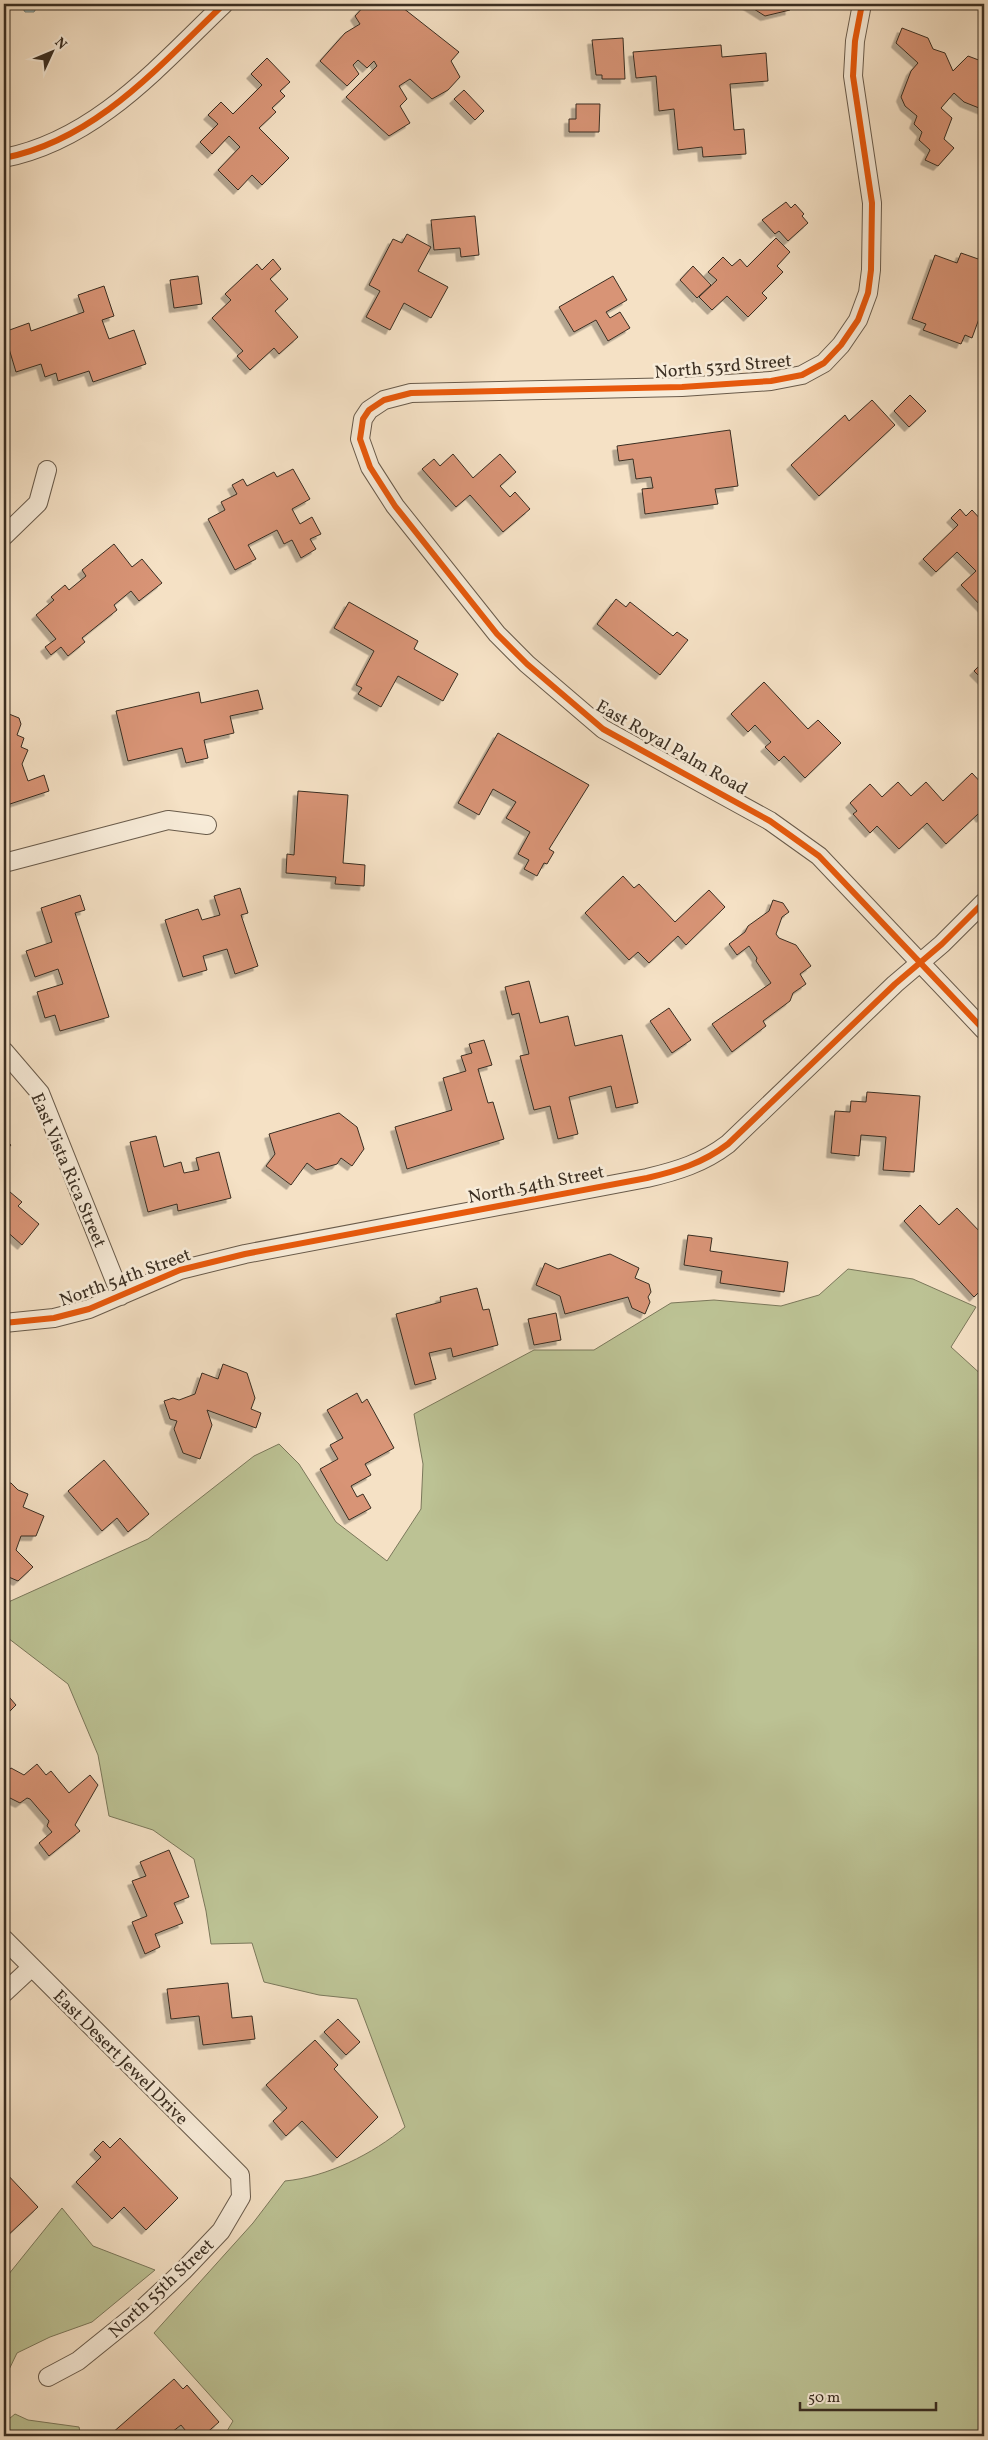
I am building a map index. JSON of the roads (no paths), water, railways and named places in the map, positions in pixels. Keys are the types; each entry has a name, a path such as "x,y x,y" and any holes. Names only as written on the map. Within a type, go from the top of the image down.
{"street":[{"path":"4,158 54,143 101,117 133,92 224,4"},
{"name":"North 53rd Street","path":"369,410 384,400 411,393 682,387 771,381 802,375 824,363 841,345 858,320 868,293 871,270 872,203 853,76 855,41 862,4"},
{"name":"East Royal Palm Road","path":"369,410 363,419 360,439 370,467 395,506 487,622 521,658 602,729 791,834 819,856 984,1030"},
{"path":"4,536 38,503 47,470"},
{"path":"4,862 168,820 207,825"},
{"name":"North 54th Street","path":"4,1323 54,1318 89,1309 180,1270 245,1254 647,1178 710,1158 728,1144 895,984 984,902"},
{"name":"East Vista Rica Street","path":"4,1051 40,1093 121,1296"},
{"name":"East Desert Jewel Drive","path":"4,1939 240,2175"},
{"path":"4,1993 32,1967"},
{"name":"North 55th Street","path":"48,2377 78,2361 140,2311 183,2271 221,2231 242,2197 240,2175"}],"water":[{"path":"20,4 39,4 34,12 25,12"}]}
